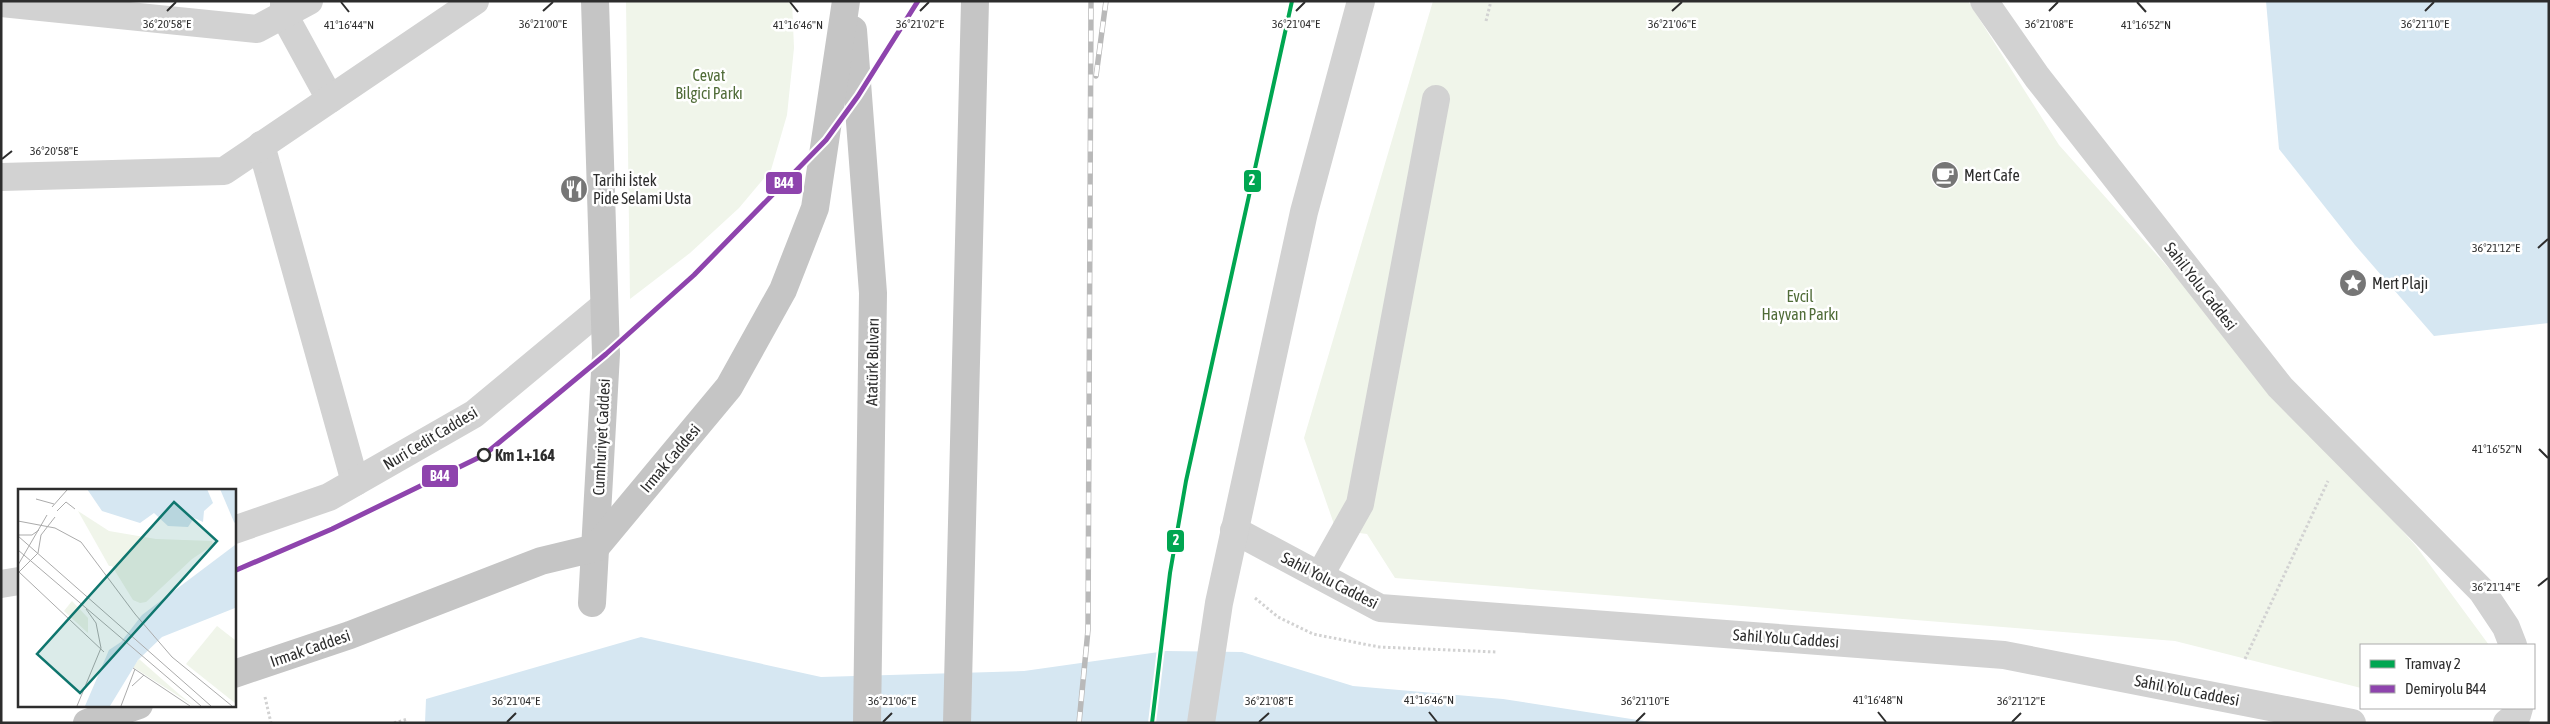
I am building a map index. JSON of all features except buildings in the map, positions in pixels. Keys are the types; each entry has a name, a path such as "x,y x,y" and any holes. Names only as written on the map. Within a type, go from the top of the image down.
{"main road":[{"name":"Cumhuriyet Caddesi","path":"592,604 606,354 595,1"},
{"name":"Irmak Caddesi","path":"235,674 350,635 541,561 595,548 729,387 783,290 815,208 846,1"},
{"name":"Atatürk Bulvarı","path":"852,1 872,293 867,723"},
{"path":"957,723 975,1"},
{"path":"87,723 136,706"}],"street":[{"path":"1,3 257,29 284,8 309,1"},
{"path":"1,177 224,171 475,1"},
{"path":"1201,723 1219,603 1304,212 1361,1"},
{"name":"Sahil Yolu Caddesi","path":"1984,1 2037,77 2280,387 2482,591 2506,627 2513,644"},
{"path":"284,8 330,99"},
{"path":"1320,575 1360,504 1436,99"},
{"path":"261,145 355,482"},
{"name":"Nuri Cedit Caddesi","path":"235,530 329,497 474,414 604,306"},
{"name":"Sahil Yolu Caddesi","path":"1234,530 1380,608 2004,655 2352,723"},
{"path":"1,584 18,581"},
{"path":"2507,723 2517,715 2518,709"}],"path":[{"path":"1486,20 1491,1"},
{"path":"2245,659 2331,476"},
{"path":"394,723 408,719"}],"green space":[{"name":"Cevat Bilgici Parkı","path":"626,1 792,1 794,48 787,115 771,170 739,208 690,253 630,299"},
{"name":"Evcil Hayvan Parkı","path":"1433,1 1968,1 2059,145 2416,546 2488,644 2360,644 2360,688 2175,641 1395,578 1367,534 1336,530 1304,438"}],"water":[{"path":"2266,1 2549,1 2549,323 2434,336 2355,245 2279,149"},
{"path":"641,637 821,677 1024,671 1166,651 1242,652 1353,686 1503,699 1657,723 425,723 426,699"}],"railway":[{"path":"1079,723 1088,630 1091,1"},
{"path":"1096,76 1106,1"}],"tram line":[{"name":"2","path":"1152,723 1170,573 1186,481 1292,1"}],"rail line":[{"name":"B44","path":"235,571 332,529 484,455 606,354 694,275 826,140 858,96 918,1"}],"place":[{"name":"Mert Cafe","path":"1945,175"},
{"name":"Tarihi İstek Pide Selami Usta","path":"574,189"},
{"name":"Mert Plajı","path":"2353,283"},
{"name":"Km 1+164","path":"484,455"}]}
